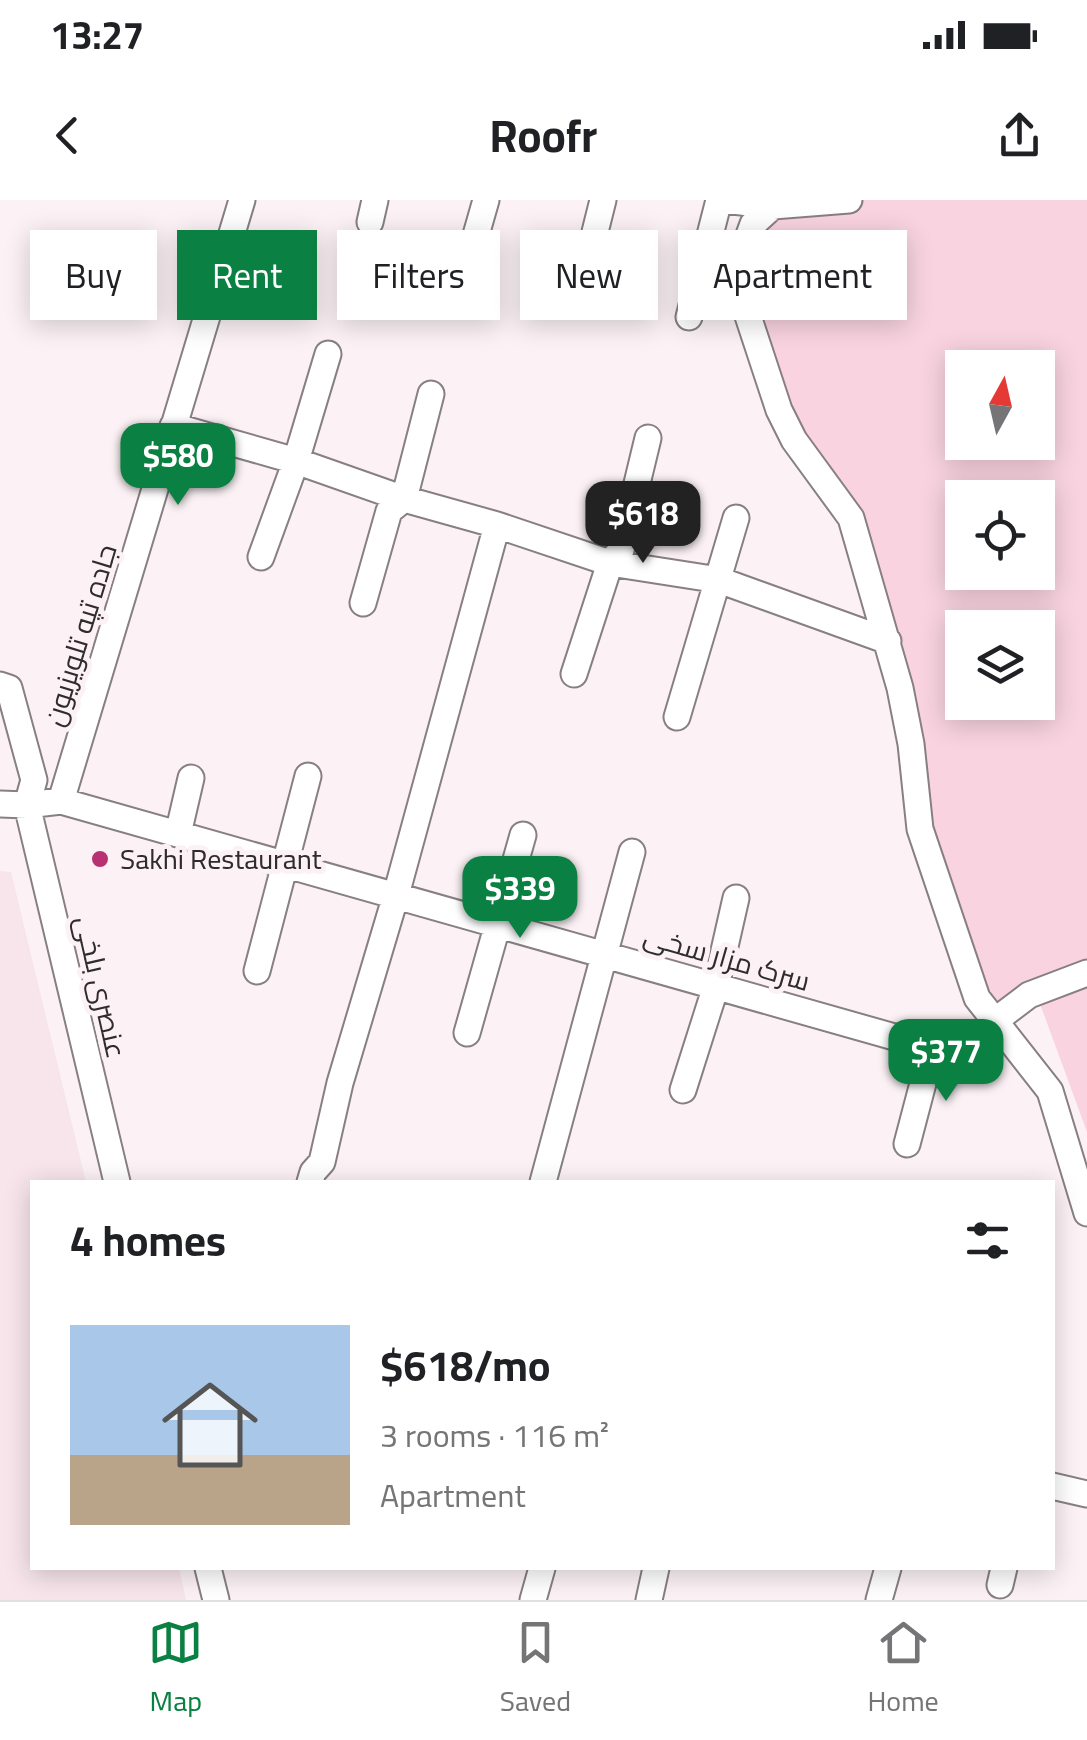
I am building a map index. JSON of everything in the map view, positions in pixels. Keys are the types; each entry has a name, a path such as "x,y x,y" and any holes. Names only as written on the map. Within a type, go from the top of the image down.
{"street":[{"name":"جاده تپه تلویزیون","path":"62,800 242,200"},
{"path":"477,230 486,200"},
{"path":"596,230 603,200"},
{"path":"714,230 722,200 849,200"},
{"path":"773,203 752,224 742,254 748,316 779,410 794,440 851,518 888,640 912,744 920,829 977,998 1050,1091 1087,1213"},
{"path":"261,556 296,461 328,354"},
{"path":"363,602 389,511 404,499 431,394"},
{"path":"174,426 296,461 610,563 718,580 888,640"},
{"path":"574,674 610,563 620,550 648,438"},
{"path":"677,717 736,518"},
{"path":"311,1180 322,1162 340,1083 396,896 496,525"},
{"name":"عنصری بلخی","path":"0,686 10,688 34,780 27,805 117,1180"},
{"path":"257,971 282,863 308,776"},
{"path":"178,834 190,778"},
{"path":"0,804 62,800"},
{"name":"سرک مزار سخی","path":"62,800 932,1049 972,1058 990,1042 996,1020"},
{"path":"468,1033 523,835"},
{"path":"544,1180 632,852"},
{"path":"683,1090 716,986 736,898"},
{"path":"996,1020 1029,995 1087,973"},
{"path":"907,1144 932,1049"},
{"path":"1055,1487 1087,1494"},
{"path":"208,1570 216,1600"},
{"path":"534,1600 542,1570"},
{"path":"649,1600 656,1570"},
{"path":"879,1600 887,1570"}],"shaded area":[{"path":"849,200 1087,200 1087,1132 1032,982 1007,996 996,1020 920,829 870,583 750,320 907,320 907,230 753,230 753,224"},
{"path":"0,871 11,872 86,1180 30,1180 30,1570 179,1570 186,1600 0,1600"}],"place":[{"name":"Sakhi Restaurant","path":"100,859"}]}
